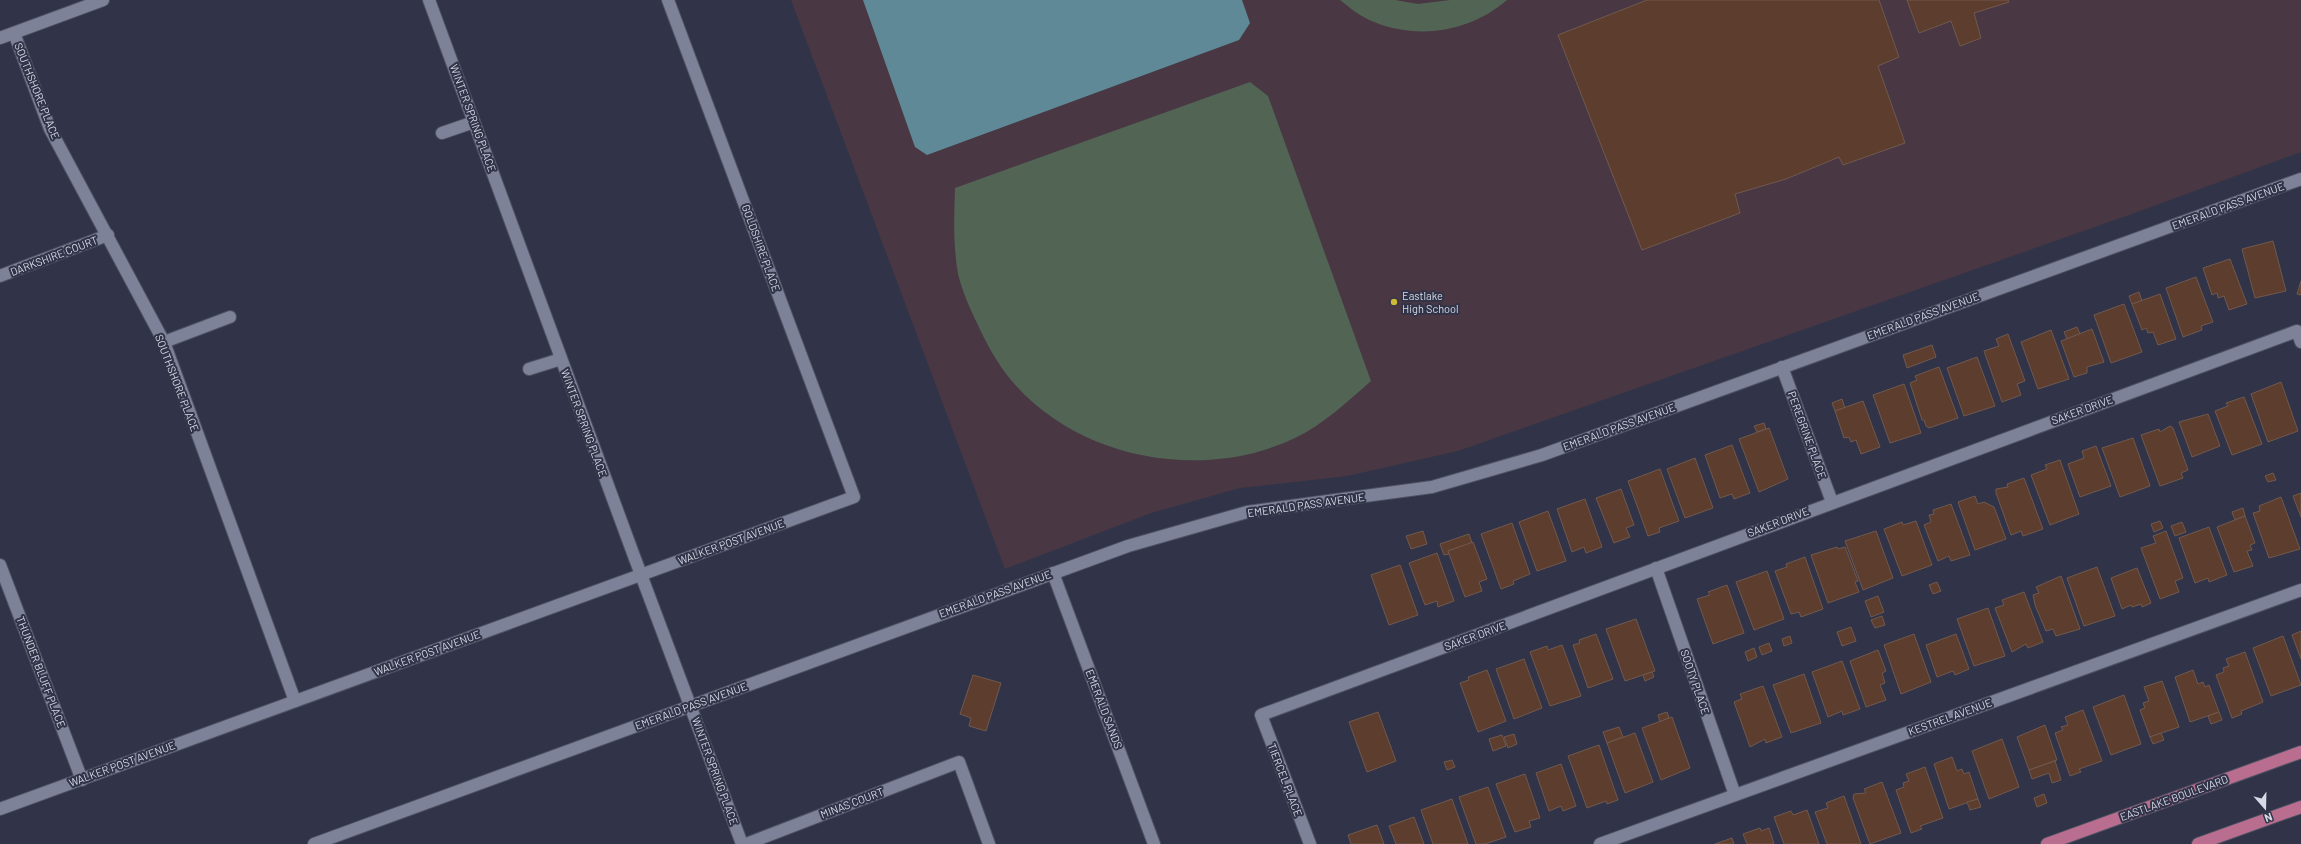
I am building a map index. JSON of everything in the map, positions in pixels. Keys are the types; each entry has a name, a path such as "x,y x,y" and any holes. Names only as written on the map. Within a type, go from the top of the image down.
{"main road":[{"name":"EASTLAKE BOULEVARD","path":"2047,844 2301,752"},
{"path":"2198,844 2301,807"}],"street":[{"path":"0,38 103,0"},
{"name":"WINTER SPRING PLACE","path":"430,0 640,575 691,706 742,844"},
{"name":"GOLDSHIRE PLACE","path":"668,0 854,497"},
{"name":"SOUTHSHORE PLACE","path":"14,33 50,129 164,342 295,701"},
{"path":"442,133 474,122"},
{"name":"EMERALD PASS AVENUE","path":"314,844 1128,546 1247,512 1366,497 1446,483 1542,455 2301,179"},
{"name":"DARKSHIRE COURT","path":"0,276 108,235"},
{"path":"164,342 230,317"},
{"name":"SAKER DRIVE","path":"1261,715 1832,502 2299,336"},
{"path":"529,369 561,359"},
{"name":"PEREGRINE PLACE","path":"1782,367 1832,502"},
{"name":"WALKER POST AVENUE","path":"0,809 854,497"},
{"name":"THUNDER BLUFF PLACE","path":"0,564 82,780"},
{"name":"SOOTY PLACE","path":"1656,568 1735,795"},
{"name":"EMERALD SANDS","path":"1053,573 1154,844"},
{"name":"KESTREL AVENUE","path":"1600,844 2301,590"},
{"name":"TIERCEL PLACE","path":"1261,715 1310,844"},
{"name":"MINAS COURT","path":"746,844 959,762 989,844"}],"shaded area":[{"name":"Eastlake High School","path":"791,0 2301,0 2301,152 2129,215 1458,451 1347,476 1240,488 1151,513 1005,569"}],"green space":[{"path":"1340,0 1395,0 1418,4 1450,0 1507,0 1492,11 1460,26 1443,30 1408,31 1391,28 1369,20"},
{"path":"1250,82 1268,96 1371,381 1316,426 1295,438 1259,451 1221,459 1182,460 1144,456 1106,445 1071,429 1039,407 1011,380 992,353 969,305 958,274 954,220 955,188"}],"water":[{"path":"863,0 1242,0 1250,23 1239,40 927,155 915,147"}],"building":[{"path":"1647,0 1879,0 1899,57 1878,66 1905,143 1843,165 1839,157 1786,179 1735,194 1740,213 1642,250 1558,35"},
{"path":"1907,0 2008,0 2009,2 1974,13 1981,38 1960,46 1951,21 1919,33"},
{"path":"2273,241 2286,291 2255,298 2242,249"},
{"path":"2230,259 2247,304 2229,310 2224,296 2218,298 2217,293 2212,295 2203,268"},
{"path":"2196,277 2213,322 2201,326 2202,330 2183,337 2166,288"},
{"path":"2301,281 2301,295 2297,294"},
{"path":"2139,292 2142,301 2132,304 2129,296"},
{"path":"2160,294 2176,339 2158,345 2153,332 2148,333 2146,328 2142,330 2132,304"},
{"path":"2124,304 2142,352 2111,363 2094,315"},
{"path":"2077,327 2080,334 2067,339 2064,332"},
{"path":"2092,329 2104,362 2087,367 2087,373 2074,377 2061,341"},
{"path":"2051,330 2069,379 2038,389 2021,342"},
{"path":"2008,334 2025,381 2017,384 2021,395 2002,402 1984,351 1999,346 1996,339"},
{"path":"1932,345 1936,357 1907,368 1903,355"},
{"path":"1977,357 1995,406 1964,416 1947,368"},
{"path":"1939,367 1958,418 1929,428 1926,426 1924,420 1922,420 1910,383 1917,380 1915,376"},
{"path":"2281,382 2298,431 2268,442 2251,394"},
{"path":"1904,384 1921,433 1890,443 1873,395"},
{"path":"2244,397 2262,444 2232,455 2215,411 2228,406 2226,403"},
{"path":"1842,399 1845,408 1835,411 1832,403"},
{"path":"1863,401 1880,447 1861,454 1856,440 1851,442 1849,437 1844,438 1835,411"},
{"path":"2208,414 2220,446 2192,457 2179,422"},
{"path":"1764,423 1766,429 1757,432 1754,426"},
{"path":"2170,426 2173,428 2188,470 2181,473 2183,478 2160,486 2141,435 2159,429 2160,432"},
{"path":"1769,428 1788,479 1759,492 1739,439"},
{"path":"2133,438 2150,486 2120,497 2102,448"},
{"path":"1732,445 1750,493 1734,499 1732,494 1720,498 1705,455"},
{"path":"2096,446 2111,486 2080,497 2068,464 2084,458 2082,451"},
{"path":"1695,458 1713,508 1685,518 1667,469"},
{"path":"2060,460 2079,514 2050,525 2031,475 2047,469 2045,465"},
{"path":"1660,469 1679,521 1659,528 1660,532 1648,536 1628,481"},
{"path":"2273,473 2276,480 2268,482 2265,476"},
{"path":"2024,478 2043,529 2023,536 2021,531 2011,535 1996,493 1996,489 2008,487 2007,484"},
{"path":"1621,489 1634,525 1626,528 1630,537 1614,543 1596,498"},
{"path":"2301,493 2301,517 2293,496"},
{"path":"1975,496 1978,504 1984,502 1994,507 2006,539 1975,550 1958,502"},
{"path":"2281,497 2300,549 2269,558 2253,513 2260,511 2259,506"},
{"path":"1585,499 1602,547 1586,553 1584,547 1572,552 1557,509"},
{"path":"1951,504 1970,555 1951,561 1949,556 1938,561 1924,525 1931,522 1929,515 1934,514 1933,510"},
{"path":"2243,508 2245,516 2235,520 2232,512"},
{"path":"1548,511 1566,561 1537,571 1519,522"},
{"path":"2245,516 2255,543 2250,545 2252,550 2247,551 2253,566 2234,572 2217,527"},
{"path":"1916,521 1932,565 1902,576 1884,529 1902,522 1903,525"},
{"path":"2160,521 2163,528 2154,532 2151,524"},
{"path":"2182,522 2186,532 2175,536 2171,526"},
{"path":"1512,523 1530,574 1513,581 1514,584 1501,589 1481,534"},
{"path":"2209,527 2227,575 2209,582 2208,578 2195,583 2179,538"},
{"path":"1423,531 1427,544 1411,549 1406,536"},
{"path":"1876,531 1893,578 1863,590 1845,541"},
{"path":"2166,531 2183,578 2175,581 2179,592 2160,599 2141,548 2156,543 2153,536"},
{"path":"1469,534 1472,543 1448,551 1449,554 1444,555 1440,544"},
{"path":"1473,542 1487,579 1479,582 1482,591 1465,597 1448,551"},
{"path":"1837,547 1838,549 1845,547 1858,581 1855,582 1859,592 1828,603 1811,555"},
{"path":"1437,553 1454,601 1438,607 1437,601 1425,605 1409,563"},
{"path":"1805,557 1823,609 1801,617 1799,612 1791,614 1775,571 1787,567 1786,564"},
{"path":"1400,565 1418,615 1389,625 1371,575"},
{"path":"2097,567 2115,616 2084,626 2067,578"},
{"path":"2137,568 2151,603 2142,607 2141,604 2132,607 2131,605 2122,609 2111,578"},
{"path":"1767,571 1784,619 1754,630 1736,582"},
{"path":"2061,576 2080,629 2056,636 2053,629 2046,631 2035,605 2033,595 2039,593 2036,587"},
{"path":"1937,582 1941,591 1933,594 1929,585"},
{"path":"1727,585 1744,633 1713,644 1697,599 1710,595 1708,592"},
{"path":"2024,592 2043,642 2028,648 2026,644 2012,652 1995,608 2004,605 2002,600"},
{"path":"1878,596 1884,612 1871,617 1865,601"},
{"path":"1988,608 2005,656 1974,666 1957,619"},
{"path":"1882,616 1885,625 1875,628 1871,620"},
{"path":"1636,619 1655,671 1625,681 1606,629"},
{"path":"1851,627 1856,641 1842,646 1837,632"},
{"path":"2301,631 2301,659 2292,635"},
{"path":"1596,634 1613,679 1588,688 1573,645 1580,643 1579,640"},
{"path":"1914,634 1931,682 1901,694 1884,645"},
{"path":"1956,634 1969,669 1955,675 1953,671 1937,677 1926,645"},
{"path":"1790,636 1792,643 1784,646 1782,639"},
{"path":"2283,636 2301,685 2271,696 2253,648"},
{"path":"1769,643 1772,651 1762,655 1759,647"},
{"path":"1562,645 1581,696 1550,706 1530,652 1547,646 1548,650"},
{"path":"1754,648 1757,657 1748,661 1745,652"},
{"path":"1878,650 1886,671 1882,673 1885,683 1880,685 1886,700 1866,707 1850,661"},
{"path":"2245,652 2263,702 2241,711 2242,714 2232,718 2216,675 2224,672 2223,668 2229,666 2226,659"},
{"path":"1524,659 1542,708 1514,719 1496,669"},
{"path":"1842,661 1860,709 1843,715 1842,711 1828,717 1812,672"},
{"path":"1487,670 1506,721 1478,732 1460,683 1469,680 1468,677"},
{"path":"2193,670 2198,684 2203,682 2205,687 2209,685 2219,712 2190,722 2175,677"},
{"path":"1652,672 1654,677 1645,681 1643,675"},
{"path":"1804,674 1821,723 1791,733 1773,685"},
{"path":"973,675 1001,683 986,731 969,726 971,718 960,714"},
{"path":"2162,681 2179,727 2150,737 2140,710 2145,708 2143,703 2149,701 2144,687"},
{"path":"1763,686 1782,737 1766,743 1765,739 1750,747 1734,702 1742,699 1740,694"},
{"path":"2124,695 2141,744 2111,755 2093,707"},
{"path":"2083,710 2102,761 2079,769 2081,772 2070,776 2055,733 2063,730 2061,727 2068,725 2065,717"},
{"path":"1378,712 1396,761 1367,772 1349,722"},
{"path":"1667,712 1669,718 1660,722 1658,715"},
{"path":"2219,712 2222,720 2211,724 2208,716"},
{"path":"1672,717 1690,768 1661,780 1642,728"},
{"path":"2045,725 2057,760 2029,770 2017,737"},
{"path":"1619,727 1623,737 1607,743 1603,732"},
{"path":"1635,733 1653,782 1625,793 1607,743"},
{"path":"2161,733 2164,740 2153,744 2150,737"},
{"path":"1514,734 1517,744 1508,748 1504,737"},
{"path":"1502,735 1506,746 1493,751 1489,739"},
{"path":"2002,739 2019,787 1989,799 1972,751"},
{"path":"1599,745 1618,800 1607,804 1606,801 1587,808 1568,756"},
{"path":"1952,757 1957,771 1962,769 1964,774 1969,772 1978,799 1949,809 1934,764"},
{"path":"1452,760 1455,767 1447,770 1444,762"},
{"path":"2055,761 2061,780 2052,783 2049,773 2032,779 2029,770"},
{"path":"1561,764 1576,806 1563,811 1561,806 1549,811 1536,773"},
{"path":"1925,767 1943,818 1920,826 1922,829 1911,833 1896,790 1904,787 1903,783 1909,781 1906,774"},
{"path":"1525,774 1540,818 1529,821 1531,827 1515,832 1496,784"},
{"path":"1882,782 1901,833 1870,844 1853,798 1854,794 1866,793 1864,789"},
{"path":"1488,787 1506,837 1485,844 1476,844 1459,797"},
{"path":"2044,794 2047,803 2037,807 2034,798"},
{"path":"1844,796 1861,844 1827,844 1815,812 1828,808 1826,803"},
{"path":"1452,799 1468,844 1433,844 1421,810"},
{"path":"1978,799 1981,807 1970,810 1967,802"},
{"path":"1807,810 1819,844 1784,844 1774,817 1791,811 1793,815"},
{"path":"1414,817 1424,844 1396,844 1389,826"},
{"path":"1377,825 1384,844 1351,844 1348,835"},
{"path":"1760,828 1761,831 1769,828 1774,844 1747,844 1743,834"},
{"path":"1732,838 1734,844 1715,844"}],"place":[{"name":"Eastlake High School","path":"1394,302"}]}
